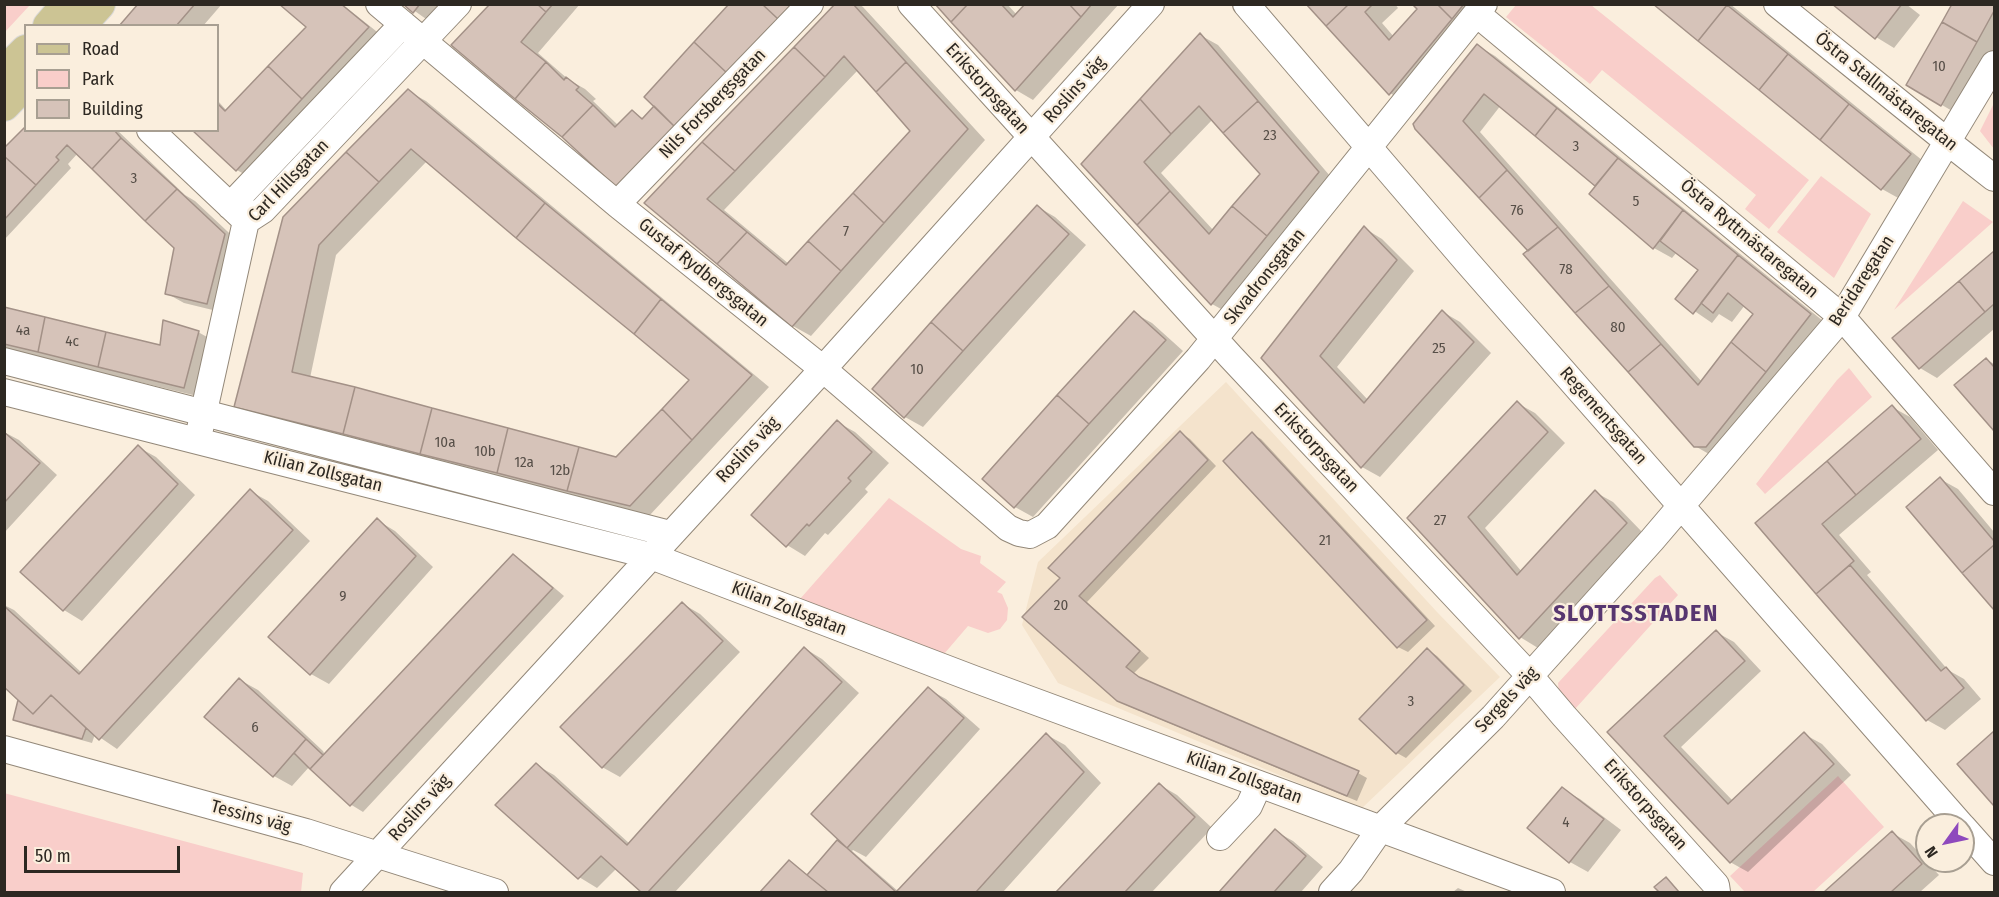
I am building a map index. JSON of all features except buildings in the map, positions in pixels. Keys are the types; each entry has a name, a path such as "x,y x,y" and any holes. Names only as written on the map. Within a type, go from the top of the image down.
{"main road":[{"path":"51,24 68,4"},
{"path":"81,24 99,4"},
{"path":"4,73 24,53"},
{"path":"4,105 24,84"}],"street":[{"name":"Gustaf Rydbergsgatan","path":"379,4 617,204 823,369 1008,528 1030,535"},
{"name":"Carl Hillsgatan","path":"238,214 263,210 458,4"},
{"name":"Nils Forsbergsgatan","path":"617,204 810,4"},
{"name":"Erikstorpsgatan","path":"911,4 1215,339 1530,676 1716,885 1716,892"},
{"name":"Roslins väg","path":"343,892 823,369 1151,4"},
{"name":"Regementsgatan","path":"1246,4 1680,506 1951,813"},
{"name":"Östra Stallmästaregatan","path":"1777,4 1995,178"},
{"name":"Skvadronsgatan","path":"1030,535 1047,526 1215,339 1481,9"},
{"name":"Östra Ryttmästaregatan","path":"1481,9 1842,317 1995,492"},
{"name":"Carl Hillsgatan","path":"198,439 238,214 403,24"},
{"name":"Beridaregatan","path":"1680,506 1842,317 1995,64"},
{"path":"152,132 238,214"},
{"name":"Kilian Zollsgatan","path":"4,361 204,411 670,534"},
{"name":"Kilian Zollsgatan","path":"4,392 198,439 651,556 984,683 1552,892"},
{"name":"Sergels väg","path":"1332,892 1351,871 1381,828 1493,717 1680,506"},
{"name":"Tessins väg","path":"4,749 306,832 495,892"},
{"path":"1220,837 1249,806 1259,784"},
{"name":"Regementsgatan","path":"1975,840 1995,862"}],"shaded area":[{"path":"1226,382 1437,612 1500,677 1361,809 1058,683 1022,625 1038,562"}],"green space":[{"path":"4,5 30,5 5,32"},
{"path":"1516,5 1591,5 1809,180 1769,229 1745,209 1756,195 1602,70 1590,84 1506,17"},
{"path":"1994,103 1994,149 1980,131"},
{"path":"1821,176 1871,214 1834,278 1777,232"},
{"path":"1963,201 1993,222 1894,310"},
{"path":"1849,368 1872,397 1765,494 1756,484 1837,380"},
{"path":"889,498 961,549 981,556 980,563 1006,582 997,592 1002,594 1008,608 1007,620 1000,629 988,633 968,626 944,654 800,599"},
{"path":"1660,575 1678,595 1575,709 1559,693 1558,683"},
{"path":"1838,776 1884,827 1813,892 1745,892 1730,876"},
{"path":"4,793 303,873 301,892 5,892"}],"district":[{"name":"SLOTTSSTADEN","path":"1636,614"}]}
